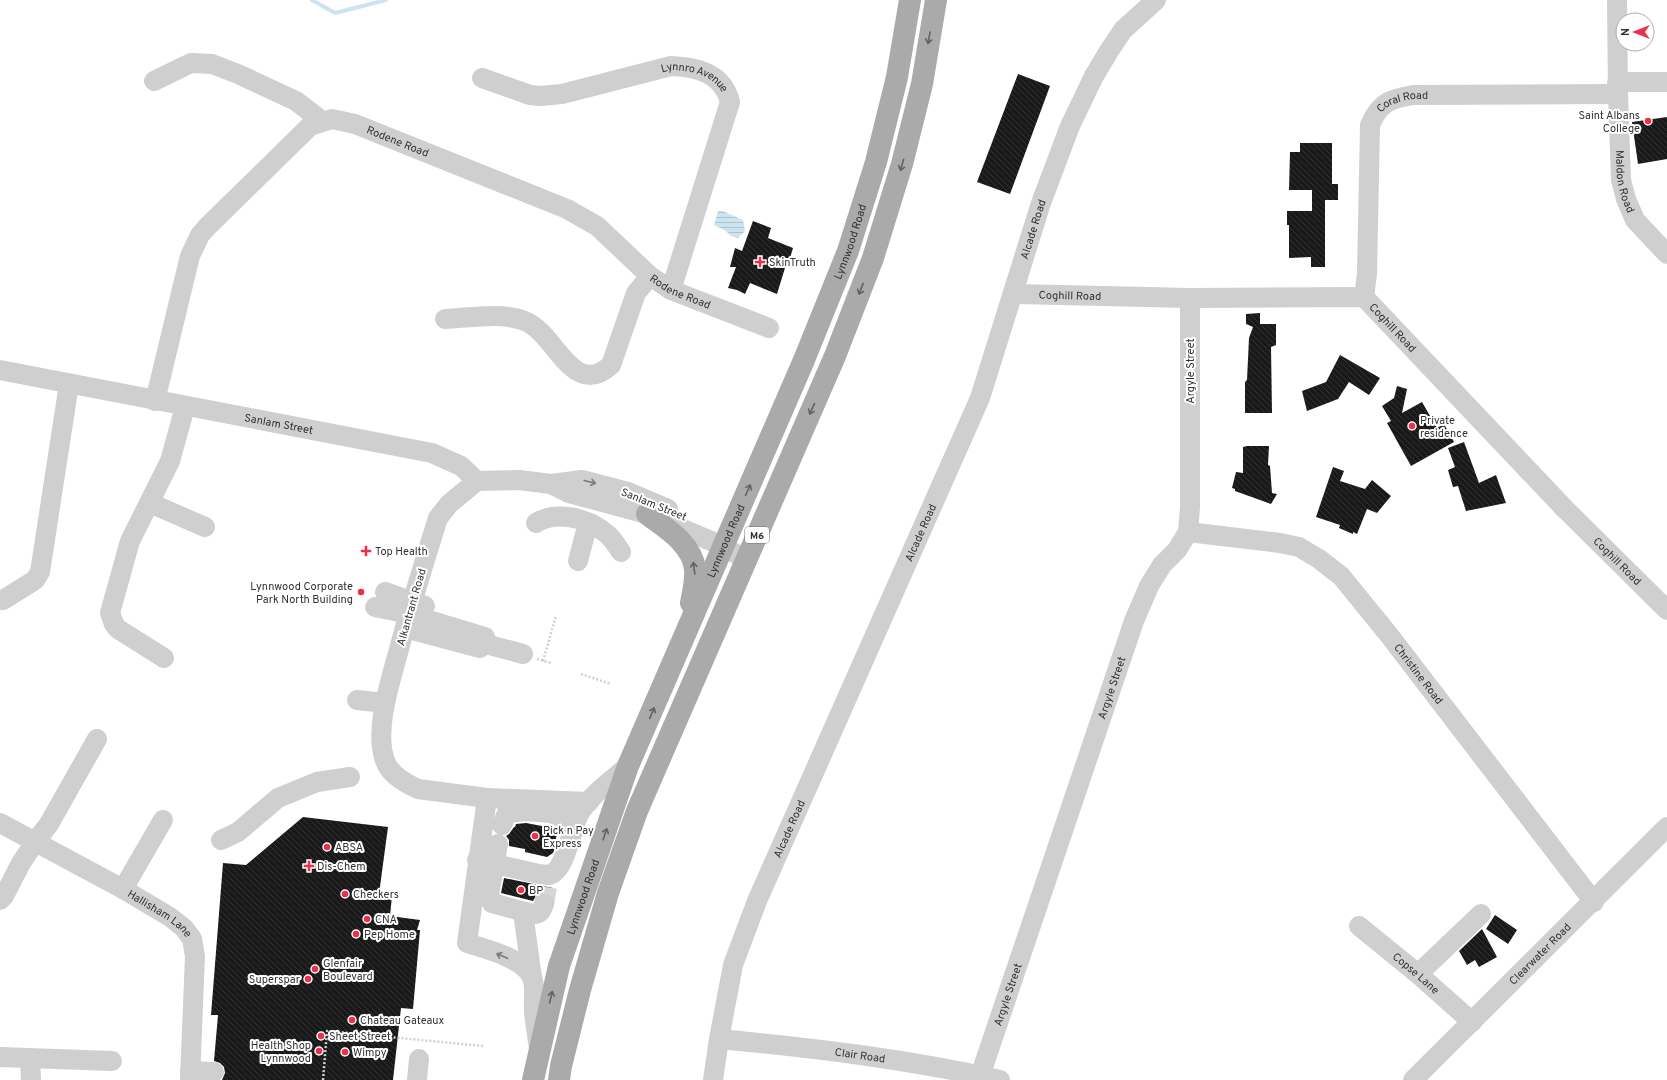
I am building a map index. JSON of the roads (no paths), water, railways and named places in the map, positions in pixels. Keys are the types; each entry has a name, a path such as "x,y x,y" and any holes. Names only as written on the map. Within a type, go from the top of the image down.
{"main road":[{"name":"Lynnwood Road","path":"533,1080 539,1048 559,966 628,766 804,360 848,252 876,162 897,78 910,0"},
{"name":"Lynnwood Road","path":"559,1080 561,1066 580,990 608,893 637,811 835,356 873,258 904,157 922,84 936,0"},
{"path":"647,514 680,540 692,558 695,569 693,590 685,634"}],"street":[{"name":"Alcade Road","path":"713,1080 733,965 757,901 980,398 1041,203 1070,126 1094,76 1123,30 1156,0"},
{"name":"Maldon Road","path":"1617,0 1621,180 1626,199 1635,220 1667,254"},
{"path":"154,81 191,63 212,64 238,74 296,101 322,121 310,126 200,235 190,256 155,401"},
{"name":"Lynnro Avenue","path":"482,78 530,94 549,95 562,94 657,68 671,66 689,67 708,74 724,86 730,102 671,290"},
{"name":"Coral Road","path":"1364,297 1367,274 1370,125 1376,111 1386,102 1413,95 1618,88 1667,82"},
{"name":"Rodene Road","path":"322,121 332,119 355,124 567,209 597,226 650,276 671,290 769,328"},
{"path":"445,319 502,317 522,320 542,332 568,366 587,375 598,373 611,365 636,293 650,276"},
{"name":"Coghill Road","path":"1013,294 1190,298 1364,297 1565,509 1667,610"},
{"name":"Argyle Street","path":"980,1076 1134,620 1149,586 1162,565 1177,550 1188,532 1190,507 1190,298"},
{"name":"Sanlam Street","path":"0,370 185,407 432,453 460,466 477,481 519,480 551,484 582,480 628,492 726,541 748,554"},
{"path":"3,600 35,580 41,568 69,384"},
{"path":"164,658 118,629 114,624 110,613 130,541 135,528 150,503 170,461 185,407"},
{"name":"Alkantrant Road","path":"477,481 449,504 438,518 409,614 385,703 381,742 386,764 408,785 418,789 487,798 589,802"},
{"name":"Sanlam Street","path":"551,484 569,493 647,514 726,541"},
{"path":"150,503 205,527"},
{"path":"536,523 544,518 556,516 588,523 607,534 621,552"},
{"path":"578,560 588,523"},
{"name":"Christine Road","path":"1188,532 1280,543 1299,547 1319,558 1341,576 1399,648 1594,902"},
{"path":"380,600 409,614 449,627"},
{"path":"409,614 449,627 482,643 523,654"},
{"path":"357,700 385,703"},
{"path":"0,900 4,896 21,863 49,824 97,739"},
{"path":"487,798 486,862 489,895 492,902 523,912 538,914 542,911 546,888 568,851 575,824 581,811 601,789 628,766"},
{"path":"221,840 238,832 278,798 317,782 350,777"},
{"path":"502,825 507,813 526,811 551,814 575,824"},
{"path":"124,889 163,820"},
{"name":"Hallisham Lane","path":"0,823 124,889 170,917 184,928 192,939 195,956 190,1076"},
{"name":"Clearwater Road","path":"1413,1080 1594,902 1667,827"},
{"path":"498,844 486,862 467,943 489,950 516,962 526,969 532,978"},
{"path":"486,862 539,874 546,888"},
{"path":"523,912 532,978 534,1014 539,1048"},
{"path":"1418,974 1481,914"},
{"name":"Copse Lane","path":"1359,926 1418,974 1472,1022"},
{"name":"Clair Road","path":"719,1039 916,1062 1000,1080"},
{"path":"0,1058 112,1061"},
{"path":"417,1080 418,1059"},
{"path":"30,1060 31,1080"},
{"path":"190,1076 214,1072"}],"water":[{"path":"718,211 723,211 743,220 745,231 738,238 731,236 726,231 714,225"}],"waterway":[{"path":"312,0 335,13 386,0"}],"tunnel":[{"path":"544,904 547,887"}],"place":[{"name":"Saint Albans College","path":"1648,121"},
{"name":"SkinTruth","path":"760,262"},
{"name":"Private residence","path":"1412,426"},
{"name":"Top Health","path":"366,551"},
{"name":"Lynnwood Corporate Park North Building","path":"361,592"},
{"name":"Pick n Pay Express","path":"535,836"},
{"name":"ABSA","path":"327,847"},
{"name":"Dis-Chem","path":"309,866"},
{"name":"BP","path":"521,890"},
{"name":"Checkers","path":"345,894"},
{"name":"CNA","path":"367,919"},
{"name":"Pep Home","path":"356,934"},
{"name":"Glenfair Boulevard","path":"315,969"},
{"name":"Superspar","path":"308,979"},
{"name":"Chateau Gateaux","path":"352,1020"},
{"name":"Sheet Street","path":"321,1036"},
{"name":"Health Shop Lynnwood","path":"319,1051"},
{"name":"Wimpy","path":"345,1052"}]}
